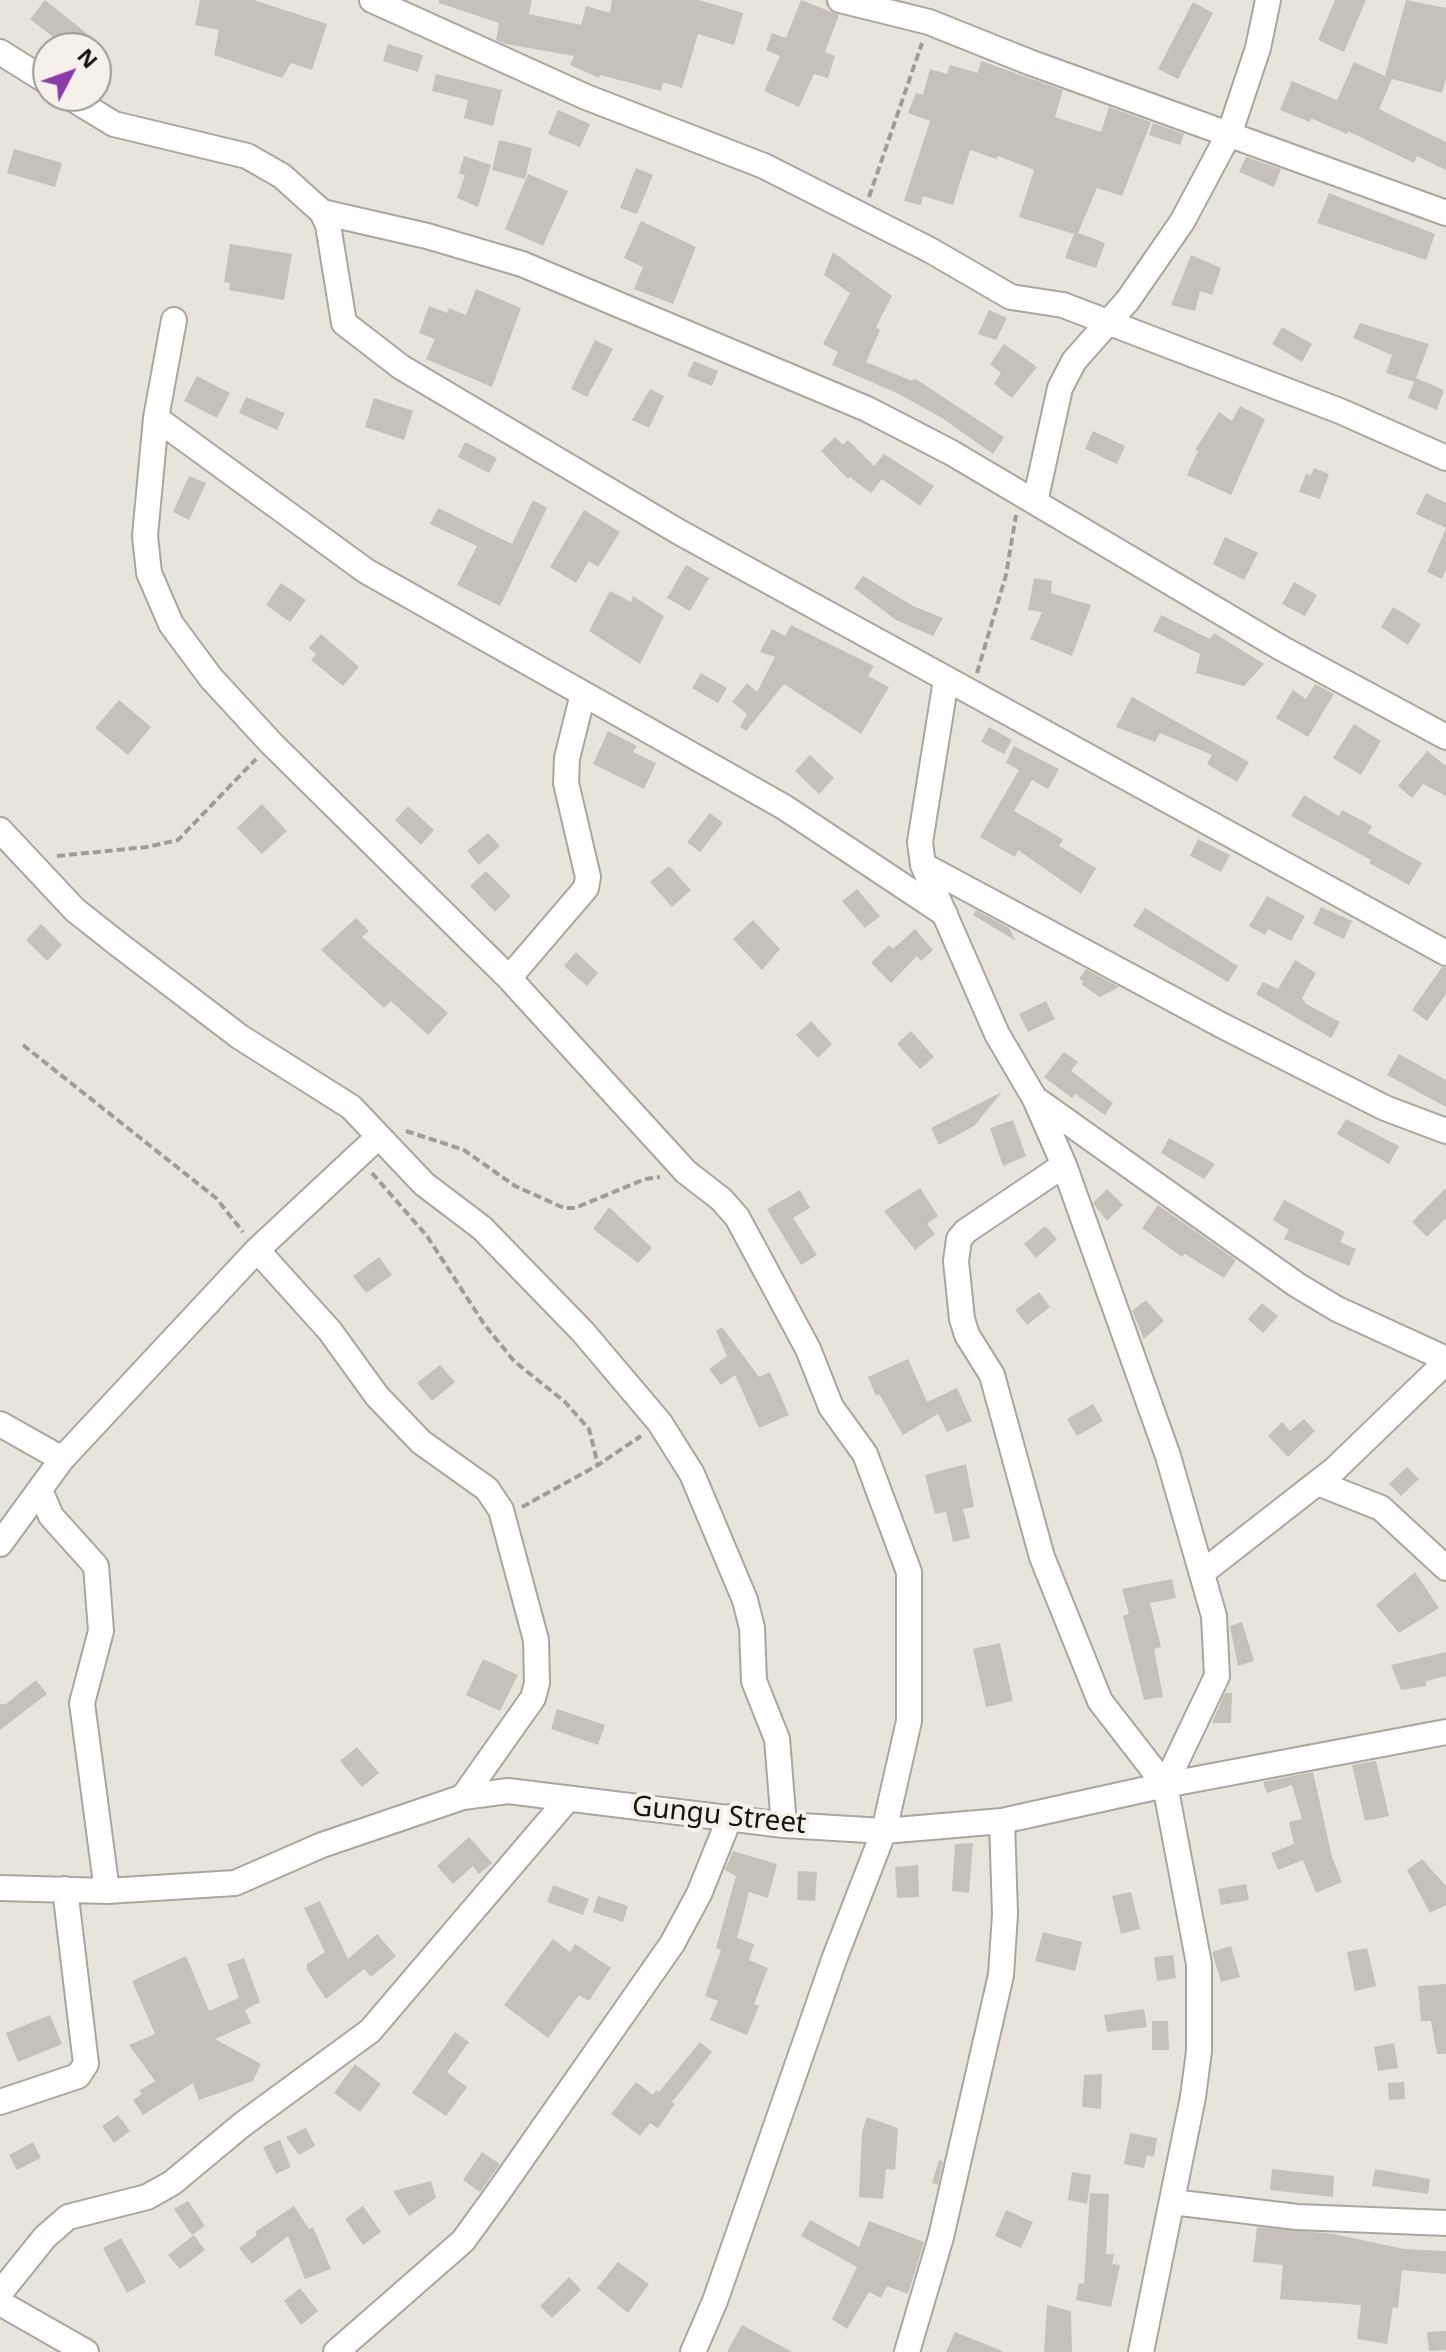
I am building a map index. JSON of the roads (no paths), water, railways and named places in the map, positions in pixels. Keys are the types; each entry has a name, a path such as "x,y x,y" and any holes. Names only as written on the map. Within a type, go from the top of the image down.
{"street":[{"path":"372,0 586,97 764,166 930,250 1011,297 1063,305 1108,325 1340,411 1446,458"},
{"path":"840,0 929,22 1029,62 1230,132 1363,185 1446,213"},
{"path":"1027,498 1060,388 1074,361 1108,325 1182,222 1230,132 1258,48 1268,0"},
{"path":"0,52 32,72"},
{"path":"94,112 114,124 247,156 282,176 322,212 522,264 867,409 1027,498 1281,648 1446,737"},
{"path":"322,212 333,243 344,323 401,367 562,465 946,680 1114,768 1172,805 1446,953"},
{"path":"174,320 156,418 145,536 149,573 171,624 211,678 271,743 509,978 686,1172 721,1199 737,1217 808,1349 831,1407 865,1454 909,1572 909,1721 884,1831 835,1957 715,2301 693,2352"},
{"path":"156,418 366,571 784,807 945,914"},
{"path":"946,680 920,842 923,865 997,1034 1035,1099 1064,1165 1168,1456 1214,1616 1217,1676 1165,1785"},
{"path":"509,978 586,888 588,877 566,783 567,758 583,694"},
{"path":"0,830 75,910 240,1037 388,1133 424,1184 482,1228 583,1332 660,1423 692,1474 745,1600 752,1628 754,1681 777,1739 784,1825"},
{"path":"923,865 1221,1025 1385,1108 1446,1131"},
{"path":"1035,1099 1297,1285 1337,1309 1446,1360 1318,1483 1203,1572"},
{"path":"0,1544 62,1459 257,1250 358,1156 388,1133"},
{"path":"1064,1165 959,1239 956,1261 962,1319 967,1335 992,1375 1042,1557 1100,1701 1165,1785 1199,1964 1199,2051 1141,2352"},
{"path":"257,1250 330,1331 377,1396 421,1442 487,1489 495,1497 503,1517 536,1640 537,1683 533,1698 463,1797"},
{"path":"0,1424 62,1459"},
{"path":"1318,1483 1381,1508 1446,1568"},
{"path":"40,1490 51,1516 96,1566 101,1631 82,1703 107,1891"},
{"name":"Gungu Street","path":"0,1888 107,1891 235,1883 322,1845 463,1797 508,1791 784,1825 884,1831 1002,1821 1165,1785 1446,1732"},
{"path":"0,2293 45,2237 68,2217 147,2197 172,2183 243,2124 370,2031 567,1800"},
{"path":"336,2352 463,2241 672,1944 699,1894 730,1817"},
{"path":"907,2352 941,2237 1001,1975 1005,1914 1002,1821"},
{"path":"0,2102 78,2076 86,2064 65,1889"},
{"path":"1172,2202 1297,2217 1446,2223"},
{"path":"0,2303 86,2352"}]}
